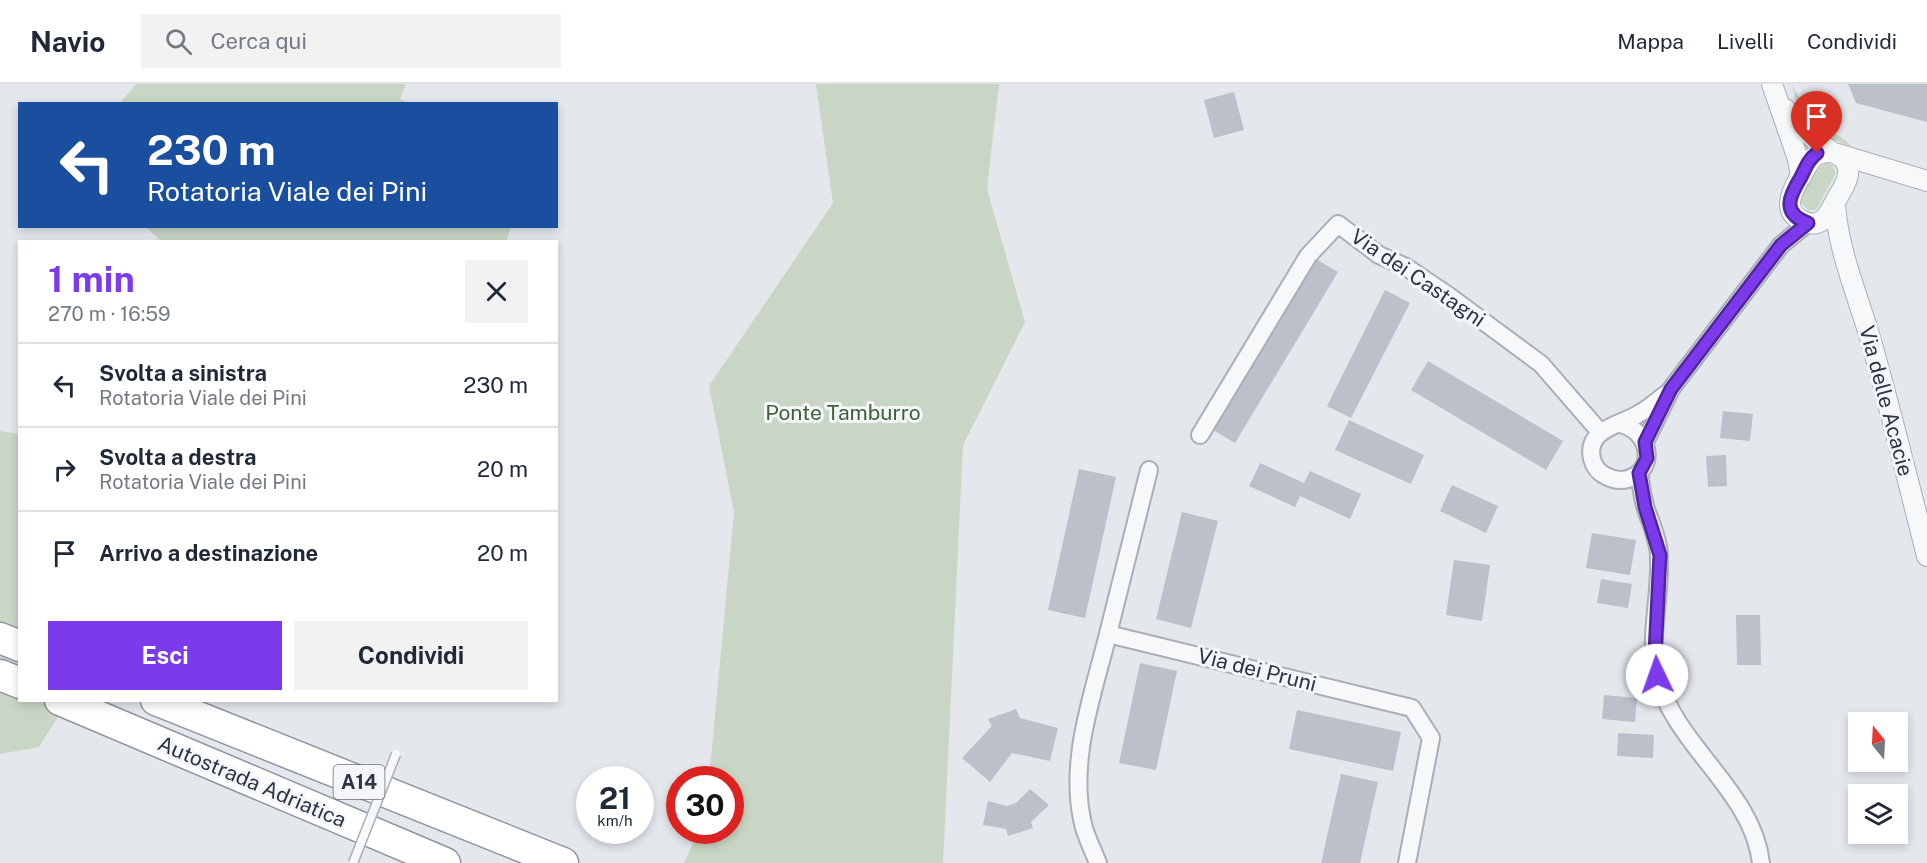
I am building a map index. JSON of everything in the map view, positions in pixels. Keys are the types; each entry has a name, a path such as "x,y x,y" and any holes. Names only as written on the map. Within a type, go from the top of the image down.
{"highway":[{"path":"0,638 18,645"},
{"path":"0,675 18,682"},
{"name":"Autostrada Adriatica","path":"65,702 445,863"},
{"name":"Autostrada Adriatica","path":"161,702 563,863"}],"street":[{"path":"1772,84 1798,159 1801,177"},
{"path":"1645,442 1671,389 1781,245 1812,223 1828,216 1847,186 1850,172 1844,159 1815,140 1780,102"},
{"path":"1781,245 1792,210 1790,196 1811,157 1817,153 1835,153 1901,175 1927,181"},
{"path":"1847,186 1860,179 1901,175"},
{"name":"Via delle Acacie","path":"1835,204 1841,248 1869,336 1927,556"},
{"path":"1792,210 1802,220 1812,223"},
{"name":"Via delle Acacie","path":"1812,223 1841,248"},
{"name":"Via dei Castagni","path":"1200,435 1308,256 1338,224 1379,255 1406,267 1449,296 1541,364 1600,432"},
{"path":"1645,507 1619,480 1604,475 1593,463 1592,447 1600,432 1641,413 1671,389"},
{"path":"1619,480 1639,473 1647,458 1645,442 1635,429 1620,424"},
{"path":"1098,863 1083,826 1078,795 1079,765 1108,634 1149,470"},
{"path":"1639,473 1645,507 1660,555 1655,654 1657,675 1671,713 1680,728 1719,777 1744,816 1754,837 1761,863"},
{"name":"Via dei Pruni","path":"1108,634 1412,708 1431,738 1407,863"}],"lane":[{"path":"353,863 396,754"}],"green space":[{"path":"136,84 406,84 400,99 406,102 121,102"},
{"name":"Ponte Tamburro","path":"816,84 999,84 987,189 1025,322 963,445 943,863 684,863 693,844 744,844 744,766 710,766 734,512 709,386 833,203"},
{"path":"1792,85 1814,119 1824,128 1843,138 1851,147 1815,131 1799,114"},
{"path":"1826,163 1832,165 1836,173 1816,210 1808,210 1801,203 1804,193 1814,175"},
{"path":"147,228 511,228 507,240 160,240"},
{"path":"0,431 18,434 18,702 67,702 39,747 0,754"}],"building":[{"path":"1848,84 1927,84 1927,122 1856,103"},
{"path":"1234,92 1244,130 1214,138 1204,100"},
{"path":"1316,259 1338,272 1235,443 1213,430"},
{"path":"1385,290 1410,303 1351,418 1327,406"},
{"path":"1428,361 1563,441 1546,470 1411,390"},
{"path":"1723,411 1753,414 1750,441 1720,438"},
{"path":"1349,420 1424,455 1411,484 1335,450"},
{"path":"1726,455 1727,486 1708,487 1706,456"},
{"path":"1260,463 1304,483 1310,471 1361,494 1350,519 1300,496 1295,507 1249,486"},
{"path":"1079,469 1116,477 1085,618 1048,610"},
{"path":"1452,485 1498,506 1486,533 1440,511"},
{"path":"1182,512 1218,521 1191,628 1156,619"},
{"path":"1592,533 1636,540 1630,575 1586,568"},
{"path":"1454,560 1490,565 1482,621 1446,615"},
{"path":"1601,579 1632,584 1628,608 1597,603"},
{"path":"1736,615 1760,615 1761,665 1737,665"},
{"path":"1140,663 1177,671 1156,770 1119,763"},
{"path":"1604,695 1637,698 1635,722 1602,719"},
{"path":"1016,709 1020,718 1058,728 1050,761 1012,753 990,782 962,758 992,726 988,719"},
{"path":"1297,710 1401,732 1393,771 1289,749"},
{"path":"1618,733 1654,735 1653,758 1617,756"},
{"path":"1341,774 1378,782 1360,863 1321,863"},
{"path":"1030,789 1049,805 1031,822 1033,828 1008,836 1006,829 983,825 988,801 1007,806 1016,803"}],"route":[{"path":"1657,675 1655,654 1660,555 1645,507 1639,473 1647,458 1645,442 1671,389 1781,245 1808,223 1796,216 1792,210 1790,196 1807,163 1817,153"}]}
